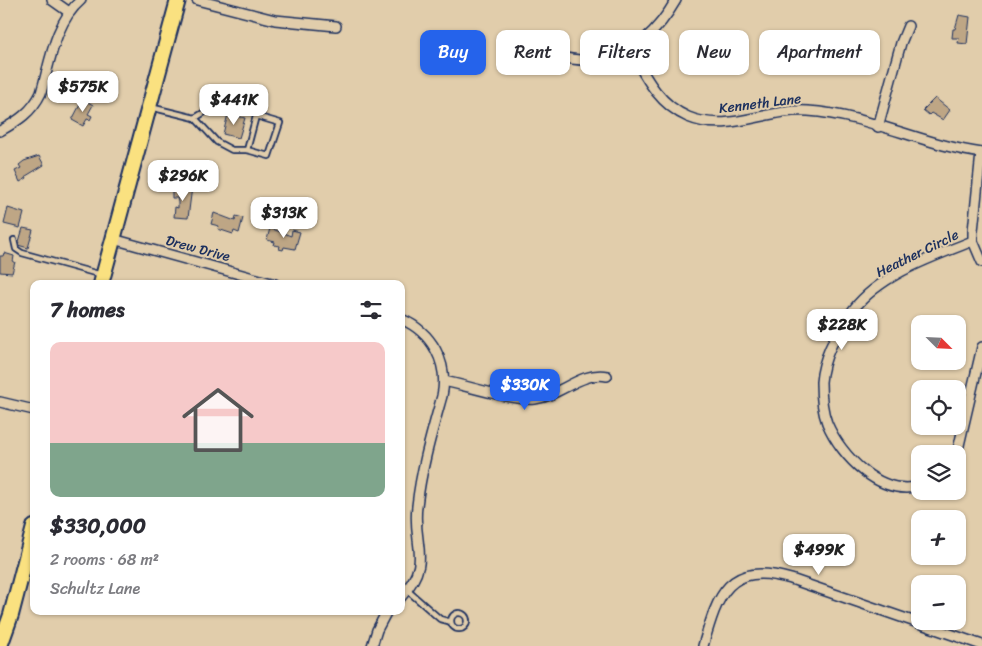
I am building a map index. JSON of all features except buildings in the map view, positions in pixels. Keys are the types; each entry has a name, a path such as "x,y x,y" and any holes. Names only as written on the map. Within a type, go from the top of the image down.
{"main road":[{"path":"102,279 178,0"},
{"path":"0,646 30,542"}],"street":[{"path":"52,0 69,12"},
{"path":"0,131 26,116 37,102 62,25 69,12 81,0"},
{"path":"197,0 268,19 336,26"},
{"path":"655,30 676,0"},
{"path":"878,126 901,43 908,26"},
{"name":"Kenneth Lane","path":"645,75 655,92 677,111 703,122 730,123 787,111 826,113 961,150 981,153"},
{"name":"Heather Circle","path":"981,153 973,241 982,262"},
{"name":"Drew Drive","path":"113,239 262,280"},
{"name":"Heather Circle","path":"911,487 900,488 882,483 861,468 839,444 827,421 821,395 823,369 837,335 853,310 873,290 910,268 973,241"},
{"path":"405,321 419,329 433,344 443,369 444,381 417,505 416,518 420,543 420,561 415,578 405,592"},
{"path":"959,445 982,347"},
{"path":"444,381 528,399 551,394 581,379 600,374 607,376"},
{"path":"0,402 30,409"},
{"path":"704,646 712,616 721,595 737,580 745,576 768,573 791,579 982,645"},
{"path":"372,646 383,615"}],"lane":[{"path":"149,106 195,118 217,142 232,150 247,150 269,156 280,123 256,116 252,110 241,103 216,105 195,118"},
{"path":"247,150 256,116"},
{"path":"14,240 16,249 22,253 102,279"},
{"path":"405,594 440,619 451,622"}]}
